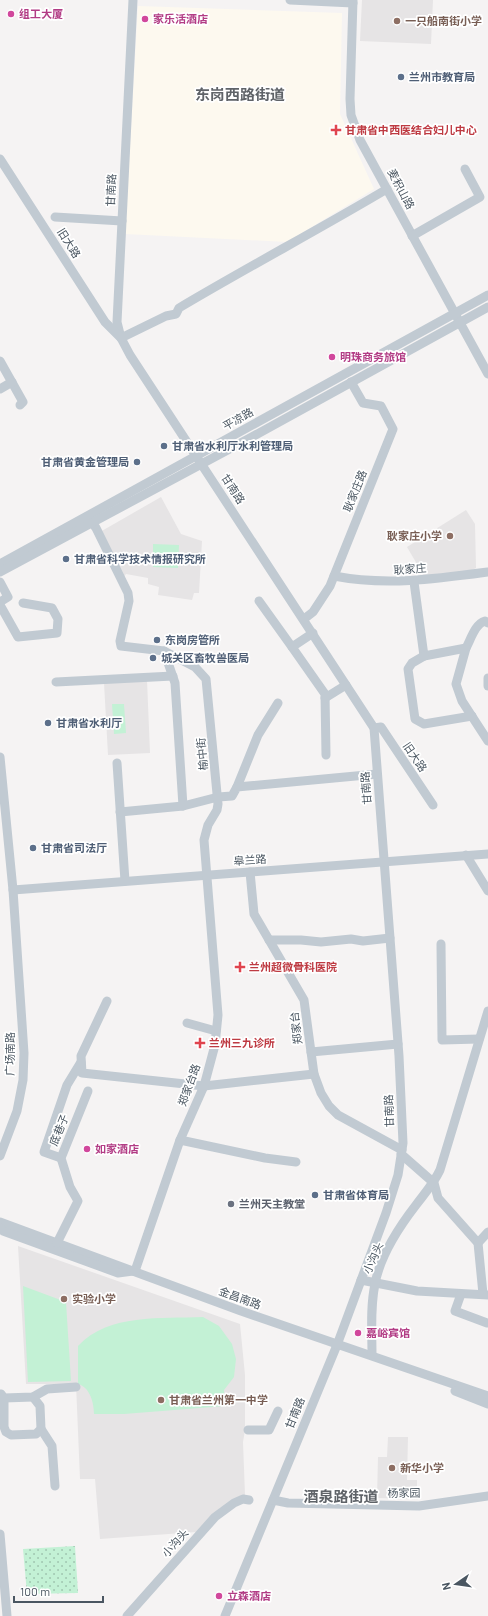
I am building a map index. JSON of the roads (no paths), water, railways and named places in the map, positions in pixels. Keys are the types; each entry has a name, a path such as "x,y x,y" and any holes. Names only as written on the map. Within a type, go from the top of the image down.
{"street":[{"name":"甘南路","path":"133,0 117,322 121,338 130,355 374,728 398,1044 401,1152 398,1175 386,1213 337,1345 225,1616"},
{"path":"290,0 353,2"},
{"name":"麦积山路","path":"353,2 351,115 360,140 488,374"},
{"name":"旧大路","path":"0,159 105,322 121,338"},
{"path":"412,236 480,197 465,169"},
{"path":"121,338 166,316 176,314 179,308 226,280 311,234 387,189"},
{"path":"55,217 122,221"},
{"name":"平凉路","path":"0,564 90,519 199,460 320,386 488,295"},
{"name":"平凉路","path":"199,460 250,438 488,307"},
{"path":"0,361 23,402 20,405"},
{"path":"0,389 12,382"},
{"name":"耿家庄路","path":"304,619 313,612 334,576 393,429 381,406 363,403 351,382"},
{"name":"平凉路","path":"0,572 90,519"},
{"name":"榆中街","path":"90,519 128,593 128,601 120,641 121,646 164,651 195,667 206,679 218,798 217,810 208,825 204,840 205,875"},
{"name":"耿家庄","path":"334,576 361,581 414,582 488,572"},
{"path":"0,582 8,597 0,603 18,638 57,633 58,620 52,608 23,603"},
{"path":"414,582 424,656"},
{"path":"260,601 325,694 326,755"},
{"path":"488,623 485,621 481,622 466,648 456,684 462,701 488,741"},
{"path":"292,647 313,633"},
{"path":"466,648 424,656 412,663 408,669 415,719 419,723 424,724 472,716"},
{"name":"榆中街","path":"164,651 175,683 183,806"},
{"path":"56,682 173,676"},
{"path":"488,678 488,686"},
{"path":"325,698 346,685"},
{"path":"120,812 183,806 232,796 258,735 278,703"},
{"name":"旧大路","path":"374,728 381,727 433,806"},
{"name":"广场南路","path":"0,757 13,890 24,1054 23,1080 17,1111 0,1156"},
{"path":"117,763 125,881"},
{"path":"237,787 377,774"},
{"name":"皋兰路","path":"13,890 488,854"},
{"path":"466,855 488,891"},
{"name":"郑家台","path":"250,872 254,914 304,1000 314,1074 321,1093 328,1106 338,1115 401,1152 434,1183"},
{"name":"郑家台路","path":"135,1271 180,1140 204,1086 215,1045 218,1015 205,875"},
{"path":"269,940 301,940 321,942 351,939 363,941 390,938"},
{"path":"440,944 442,1040 480,1039"},
{"path":"107,1001 81,1056 82,1073 204,1086 314,1074"},
{"name":"小沟头","path":"372,1355 375,1284 381,1264 397,1234 415,1206 434,1183 440,1170 488,1012"},
{"path":"187,1023 216,1031"},
{"path":"311,1052 398,1044"},
{"path":"61,1158 44,1152 67,1085 81,1062"},
{"name":"底巷子","path":"57,1243 78,1200 70,1187 61,1158 88,1092"},
{"path":"180,1140 265,1158 296,1162"},
{"path":"361,1280 375,1284 417,1291 486,1294 478,1243 438,1198 434,1183"},
{"name":"金昌南路","path":"0,1222 241,1311 488,1396"},
{"name":"金昌南路","path":"0,1228 2,1231 118,1273 135,1271"},
{"path":"478,1243 488,1232"},
{"path":"461,1294 455,1311 487,1323"},
{"name":"金昌南路","path":"337,1345 355,1355 488,1404"},
{"path":"41,1429 36,1434 11,1436 6,1432 4,1427 2,1396 33,1397 46,1389 76,1388"},
{"path":"33,1397 40,1406 41,1429 52,1446 55,1486"},
{"path":"248,1430 269,1430 278,1411"},
{"name":"杨家园","path":"272,1500 288,1503 419,1506 488,1496"},
{"name":"小沟头","path":"127,1616 215,1517 234,1503 243,1499 249,1500"},
{"path":"0,1534 7,1616"}],"place":[{"name":"组工大厦","path":"11,14"},
{"name":"家乐活酒店","path":"145,19"},
{"name":"一只船南街小学","path":"397,21"},
{"name":"兰州市教育局","path":"401,77"},
{"name":"甘肃省中西医结合妇儿中心","path":"336,130"},
{"name":"明珠商务旅馆","path":"332,357"},
{"name":"甘肃省水利厅水利管理局","path":"164,446"},
{"name":"甘肃省黄金管理局","path":"137,462"},
{"name":"耿家庄小学","path":"450,536"},
{"name":"甘肃省科学技术情报研究所","path":"66,559"},
{"name":"东岗房管所","path":"157,640"},
{"name":"城关区畜牧兽医局","path":"153,658"},
{"name":"甘肃省水利厅","path":"48,723"},
{"name":"甘肃省司法厅","path":"33,848"},
{"name":"兰州超微骨科医院","path":"240,967"},
{"name":"兰州三九诊所","path":"200,1043"},
{"name":"如家酒店","path":"87,1149"},
{"name":"甘肃省体育局","path":"315,1195"},
{"name":"兰州天主教堂","path":"231,1204"},
{"name":"实验小学","path":"64,1299"},
{"name":"嘉峪宾馆","path":"358,1333"},
{"name":"甘肃省兰州第一中学","path":"161,1400"},
{"name":"新华小学","path":"392,1468"},
{"name":"立森酒店","path":"219,1596"}],"district":[{"name":"东岗西路街道","path":"240,95"},
{"name":"酒泉路街道","path":"341,1497"}]}
